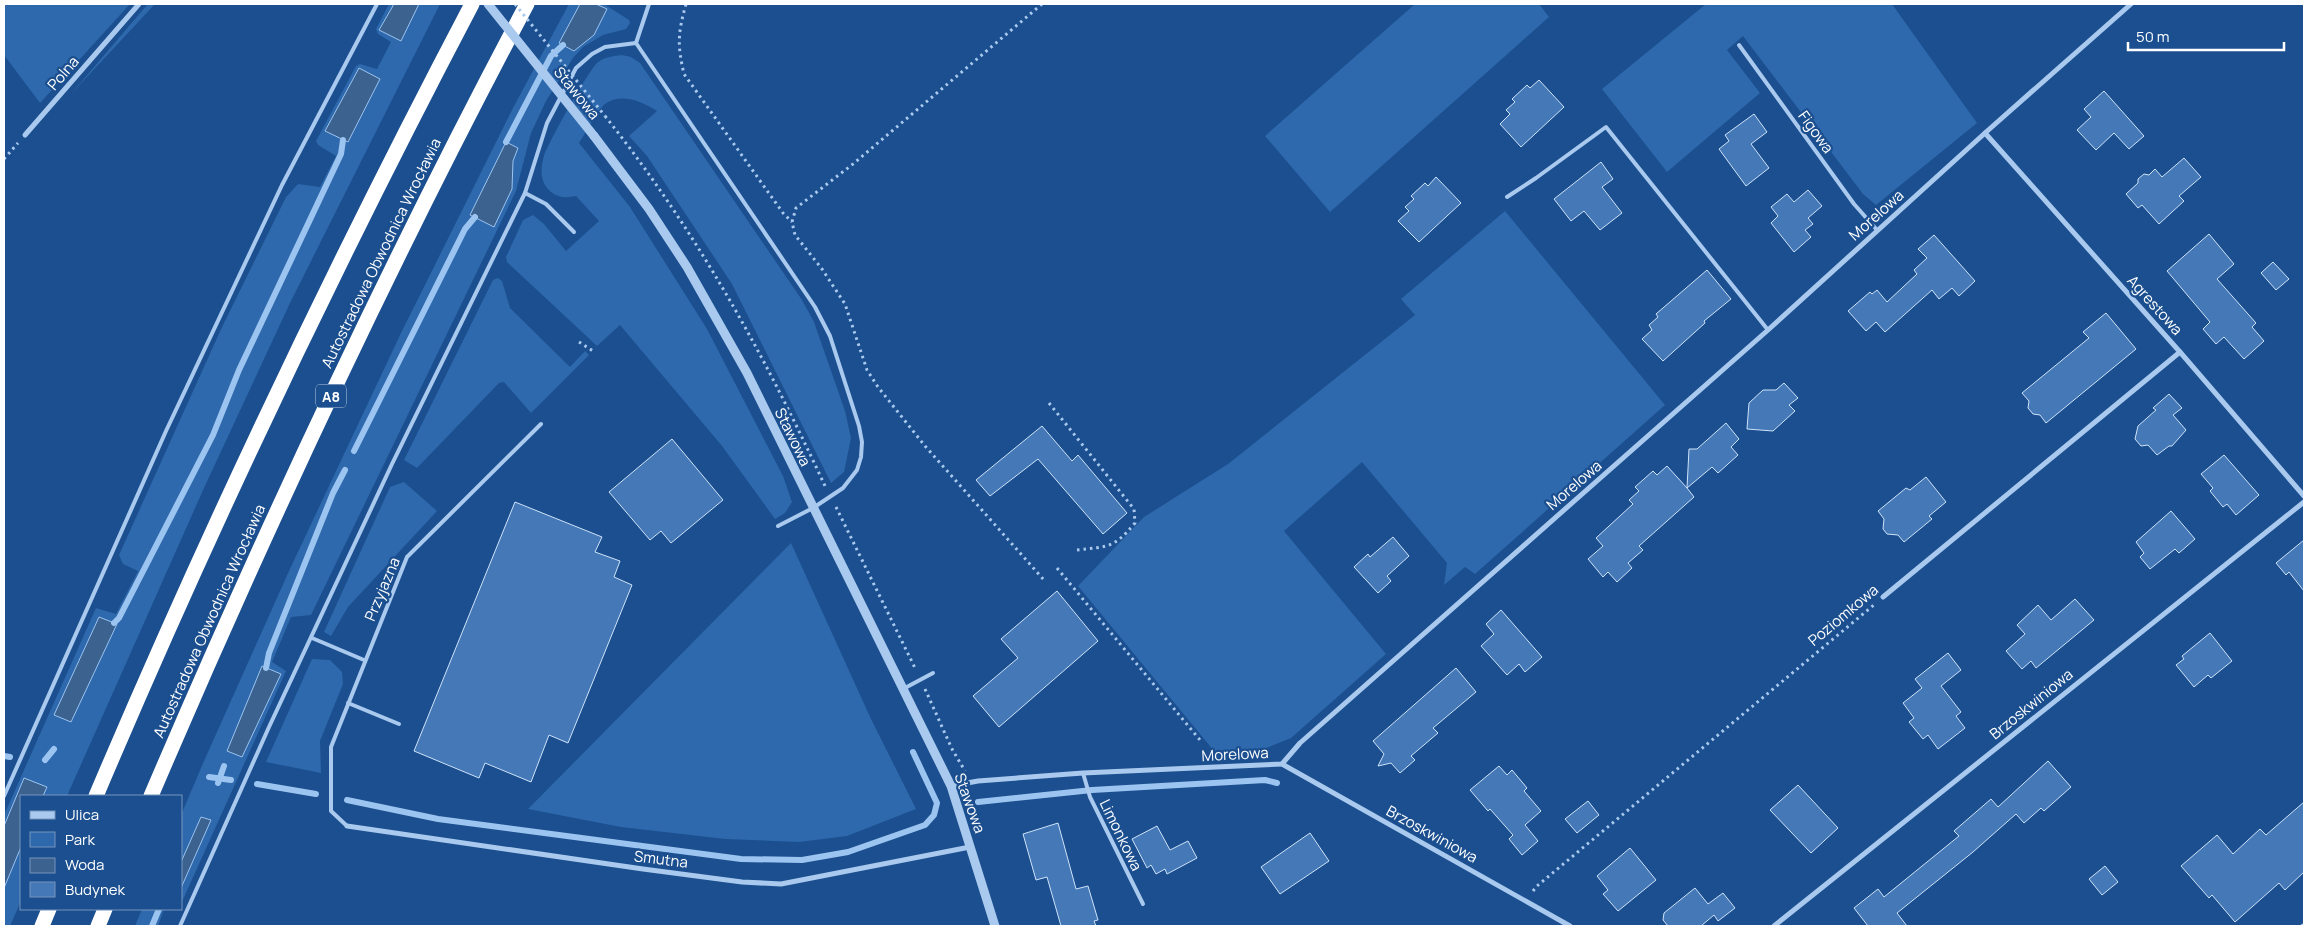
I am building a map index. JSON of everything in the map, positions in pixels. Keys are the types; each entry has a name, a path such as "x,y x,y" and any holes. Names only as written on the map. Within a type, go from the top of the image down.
{"highway":[{"path":"96,795 146,678 273,402 407,128 472,4"},
{"name":"Autostradowa Obwodnica Wrocławia","path":"151,795 252,564 317,425 450,151 527,4"},
{"path":"42,926 49,910"},
{"path":"98,926 105,910"}],"street":[{"name":"Polna","path":"25,135 139,4"},
{"name":"Stawowa","path":"488,4 594,136 649,209 704,295 746,373 814,508 951,786 995,926"},
{"name":"Morelowa","path":"951,786 978,781 1083,773 1282,764 1300,743 1768,330 1984,133 2131,4"},
{"name":"Agrestowa","path":"1984,133 2180,352 2304,496"},
{"name":"Poziomkowa","path":"1883,597 2180,352"},
{"name":"Brzoskwiniowa","path":"1774,926 2304,502"},
{"name":"Brzoskwiniowa","path":"1282,764 1570,926"},
{"name":"Smutna","path":"347,826 644,870 742,882 781,884 971,846"}],"lane":[{"path":"4,796 170,422 282,185 377,4"},
{"path":"636,43 650,4"},
{"path":"180,926 269,727 392,464 525,193 547,123 576,68 592,54 604,47 636,43"},
{"path":"636,43 815,307 830,336 859,426 862,442 861,457 851,480 814,508 778,526"},
{"name":"Figowa","path":"1739,45 1854,204 1877,230"},
{"path":"1506,197 1606,127 1768,330"},
{"path":"525,193 546,204 574,232"},
{"name":"Przyjazna","path":"347,826 331,811 331,747 364,660 407,557 541,424"},
{"path":"312,638 364,660"},
{"path":"903,689 933,672"},
{"path":"348,703 399,724"},
{"name":"Limonkowa","path":"1083,773 1084,782 1090,797 1143,904"}],"path":[{"path":"515,4 605,116 658,186 717,276 756,345 824,484"},
{"path":"686,4 680,25 678,48 684,74 783,213 792,222"},
{"path":"1042,4 853,164 796,208 792,222 795,235 822,269 844,304 867,370 878,387 925,446 1044,580"},
{"path":"4,159 25,135"},
{"path":"579,342 593,351"},
{"path":"1049,403 1134,509 1134,523 1121,539 1110,546 1077,550"},
{"path":"837,510 917,672"},
{"path":"1057,568 1200,740"},
{"name":"Poziomkowa","path":"1526,901 1537,886 1883,597"},
{"path":"924,686 952,748 967,775"}],"green space":[{"path":"4,4 130,4 40,103 4,55"},
{"path":"155,4 71,94 147,5"},
{"path":"389,4 440,4 290,303 204,488 67,795 20,795 20,903 10,926 4,926 4,815 96,608 116,614 138,571 123,564 119,555 222,327 286,197 298,184 320,187 336,156 318,145 316,141 356,66 360,64 377,69 391,42 378,34 376,29"},
{"path":"569,4 604,4 629,20 630,23 626,29 603,35 583,47 573,58 546,101 531,133 516,191 311,615 291,617 272,662 286,671 182,902 182,813 289,571 401,333 514,106"},
{"path":"1415,4 1539,4 1549,17 1330,212 1265,136"},
{"path":"1706,4 1892,4 1977,123 1876,205 1863,194 1743,36 1727,50 1760,93 1667,172 1602,89"},
{"path":"622,55 631,57 640,63 802,300 814,322 845,411 851,438 844,472 831,483 732,284 647,156 629,136 657,111 645,104 625,99 611,100 605,104 595,116 579,143 630,207 707,329 783,476 792,502 785,513 775,519 722,446 620,325 597,346 507,262 506,257 523,220 533,215 544,224 566,251 599,221 576,196 563,197 551,192 543,180 542,166 552,138 597,63 612,56"},
{"path":"1505,211 1665,405 1475,574 1465,567 1444,585 1447,563 1362,462 1284,531 1386,654 1291,738 1249,755 1219,757 1078,586 1144,517 1228,464 1415,315 1401,299"},
{"path":"498,278 502,281 510,308 570,367 585,351 589,355 531,413 504,382 499,383 417,468 404,460 493,280"},
{"path":"404,482 437,511 348,607 331,636 324,632 390,487"},
{"path":"791,543 871,719 916,809 847,836 799,842 725,839 621,827 528,809"},
{"path":"312,659 330,660 342,672 343,684 320,741 321,773 266,762"},
{"path":"142,910 164,910 158,926 135,926"}],"water":[{"path":"394,4 419,4 401,41 379,30"},
{"path":"580,4 596,4 607,9 594,35 574,51 559,43"},
{"path":"359,68 380,79 348,142 325,131"},
{"path":"506,142 518,148 513,161 512,189 494,227 470,215"},
{"path":"99,617 117,624 71,722 54,715"},
{"path":"262,666 281,674 242,757 227,751"},
{"path":"24,778 47,787 43,795 20,795 20,849 4,888 4,826"},
{"path":"201,817 211,820 182,886 182,860"}],"building":[{"path":"1539,80 1564,107 1521,147 1500,124 1510,114 1506,110 1515,102 1512,99 1527,85 1530,88"},
{"path":"2104,91 2144,136 2129,149 2114,133 2096,150 2077,130 2091,117 2084,109"},
{"path":"1754,114 1767,132 1751,144 1769,168 1746,186 1719,149 1729,141 1725,135"},
{"path":"2184,158 2201,177 2179,196 2184,201 2159,224 2142,205 2138,208 2126,194 2138,183 2138,179 2144,174 2149,175 2155,169 2162,177"},
{"path":"1601,162 1613,179 1602,187 1622,213 1600,230 1584,211 1571,221 1554,199"},
{"path":"1436,177 1461,203 1419,242 1398,221 1409,211 1405,207 1414,199 1411,196 1425,183 1428,186"},
{"path":"1808,190 1822,206 1808,218 1813,224 1805,230 1811,237 1794,252 1771,223 1778,216 1771,207 1787,194 1794,202"},
{"path":"2209,234 2234,264 2217,279 2256,323 2252,327 2264,341 2244,359 2224,337 2216,344 2203,329 2210,322 2167,271"},
{"path":"1934,235 1975,281 1959,296 1952,288 1939,299 1932,290 1885,332 1876,322 1866,331 1848,311 1870,292 1872,294 1877,290 1887,302 1917,274 1914,270 1927,258 1918,249"},
{"path":"2273,262 2289,279 2276,290 2261,273"},
{"path":"1707,270 1731,299 1704,321 1705,323 1663,361 1642,339 1652,330 1649,325 1658,317 1656,314"},
{"path":"2106,313 2136,349 2046,423 2040,415 2033,414 2028,408 2029,401 2022,393 2089,338 2083,332"},
{"path":"1784,383 1798,398 1789,405 1795,411 1773,431 1747,429 1749,403 1763,390 1776,390"},
{"path":"2169,394 2182,408 2173,415 2186,430 2172,446 2169,446 2157,455 2148,445 2141,446 2135,439 2138,426 2156,410 2153,408"},
{"path":"1726,423 1739,439 1731,447 1738,455 1718,473 1712,467 1687,488 1689,449 1697,449"},
{"path":"1042,426 1072,461 1078,455 1127,513 1103,534 1038,459 990,496 976,480"},
{"path":"672,439 723,500 671,543 661,531 650,540 609,492"},
{"path":"2224,455 2259,495 2236,515 2227,504 2223,507 2210,491 2213,488 2201,474"},
{"path":"1667,466 1694,497 1639,546 1643,550 1628,563 1632,568 1617,582 1608,572 1603,577 1588,559 1603,546 1596,538 1633,504 1629,500 1639,491 1635,487 1653,471 1657,475"},
{"path":"1926,477 1946,502 1929,516 1932,519 1904,542 1898,535 1887,534 1883,529 1884,519 1878,511 1906,488 1910,490"},
{"path":"515,502 602,537 595,552 620,561 614,577 632,585 568,743 549,735 531,782 485,763 479,778 414,751"},
{"path":"2171,511 2195,539 2179,553 2175,549 2150,569 2140,557 2144,553 2136,542"},
{"path":"1393,537 1409,556 1387,576 1391,581 1378,593 1354,567 1368,554 1370,557"},
{"path":"2304,540 2304,591 2289,572 2286,575 2276,563"},
{"path":"1057,591 1098,641 999,727 973,696 1018,658 1001,639"},
{"path":"2075,599 2094,620 2036,668 2031,661 2022,669 2006,651 2025,634 2017,625 2038,605 2051,620"},
{"path":"1501,610 1542,657 1525,672 1519,664 1507,675 1481,646 1494,634 1486,624"},
{"path":"2210,633 2232,661 2211,678 2208,675 2194,687 2176,665 2184,659 2182,656"},
{"path":"1948,653 1961,670 1941,686 1961,712 1956,716 1965,728 1938,749 1928,735 1923,739 1909,722 1914,718 1903,703 1922,688 1915,679"},
{"path":"1456,668 1476,692 1433,728 1438,733 1411,756 1415,760 1400,773 1391,763 1378,766 1384,754 1373,741"},
{"path":"2048,761 2071,787 2044,811 2041,808 2024,823 2016,814 1973,852 1897,913 1907,926 1868,926 1854,908 1878,889 1884,897 1959,836 1954,831 1991,799 1998,807"},
{"path":"1499,766 1507,775 1512,770 1527,788 1524,791 1541,811 1525,825 1538,841 1522,855 1509,839 1513,835 1470,790"},
{"path":"1798,785 1838,828 1811,853 1770,810"},
{"path":"1588,801 1599,815 1577,833 1565,819"},
{"path":"2304,802 2304,872 2285,890 2279,883 2235,922 2212,895 2209,898 2181,866 2217,835 2233,854 2260,829 2266,835"},
{"path":"1058,823 1076,889 1088,886 1098,920 1094,921 1096,926 1061,926 1047,877 1036,880 1023,834"},
{"path":"1157,826 1170,850 1188,841 1197,858 1167,874 1165,869 1156,874 1151,865 1147,868 1132,839"},
{"path":"1310,833 1329,861 1280,894 1261,867"},
{"path":"1630,848 1656,880 1618,911 1603,894 1608,890 1597,876"},
{"path":"2105,866 2118,882 2102,895 2089,879"},
{"path":"1695,888 1708,904 1723,893 1735,908 1718,921 1714,915 1701,926 1668,926 1663,920 1664,913"}],"waterway":[{"path":"506,142 551,56 563,45"},
{"path":"114,623 119,618 213,435 239,370 341,154 343,140"},
{"path":"354,451 465,229 475,217"},
{"path":"266,668 269,653 333,493 345,470"},
{"path":"45,760 54,749"},
{"path":"347,800 438,819 741,859 802,860 848,852 925,825 934,815 937,803 913,752"},
{"path":"4,756 10,757"},
{"path":"218,783 224,766"},
{"path":"209,777 231,780"},
{"path":"978,802 1092,790 1265,780 1277,783"},
{"path":"257,784 316,794"},
{"path":"152,926 159,910"}]}
